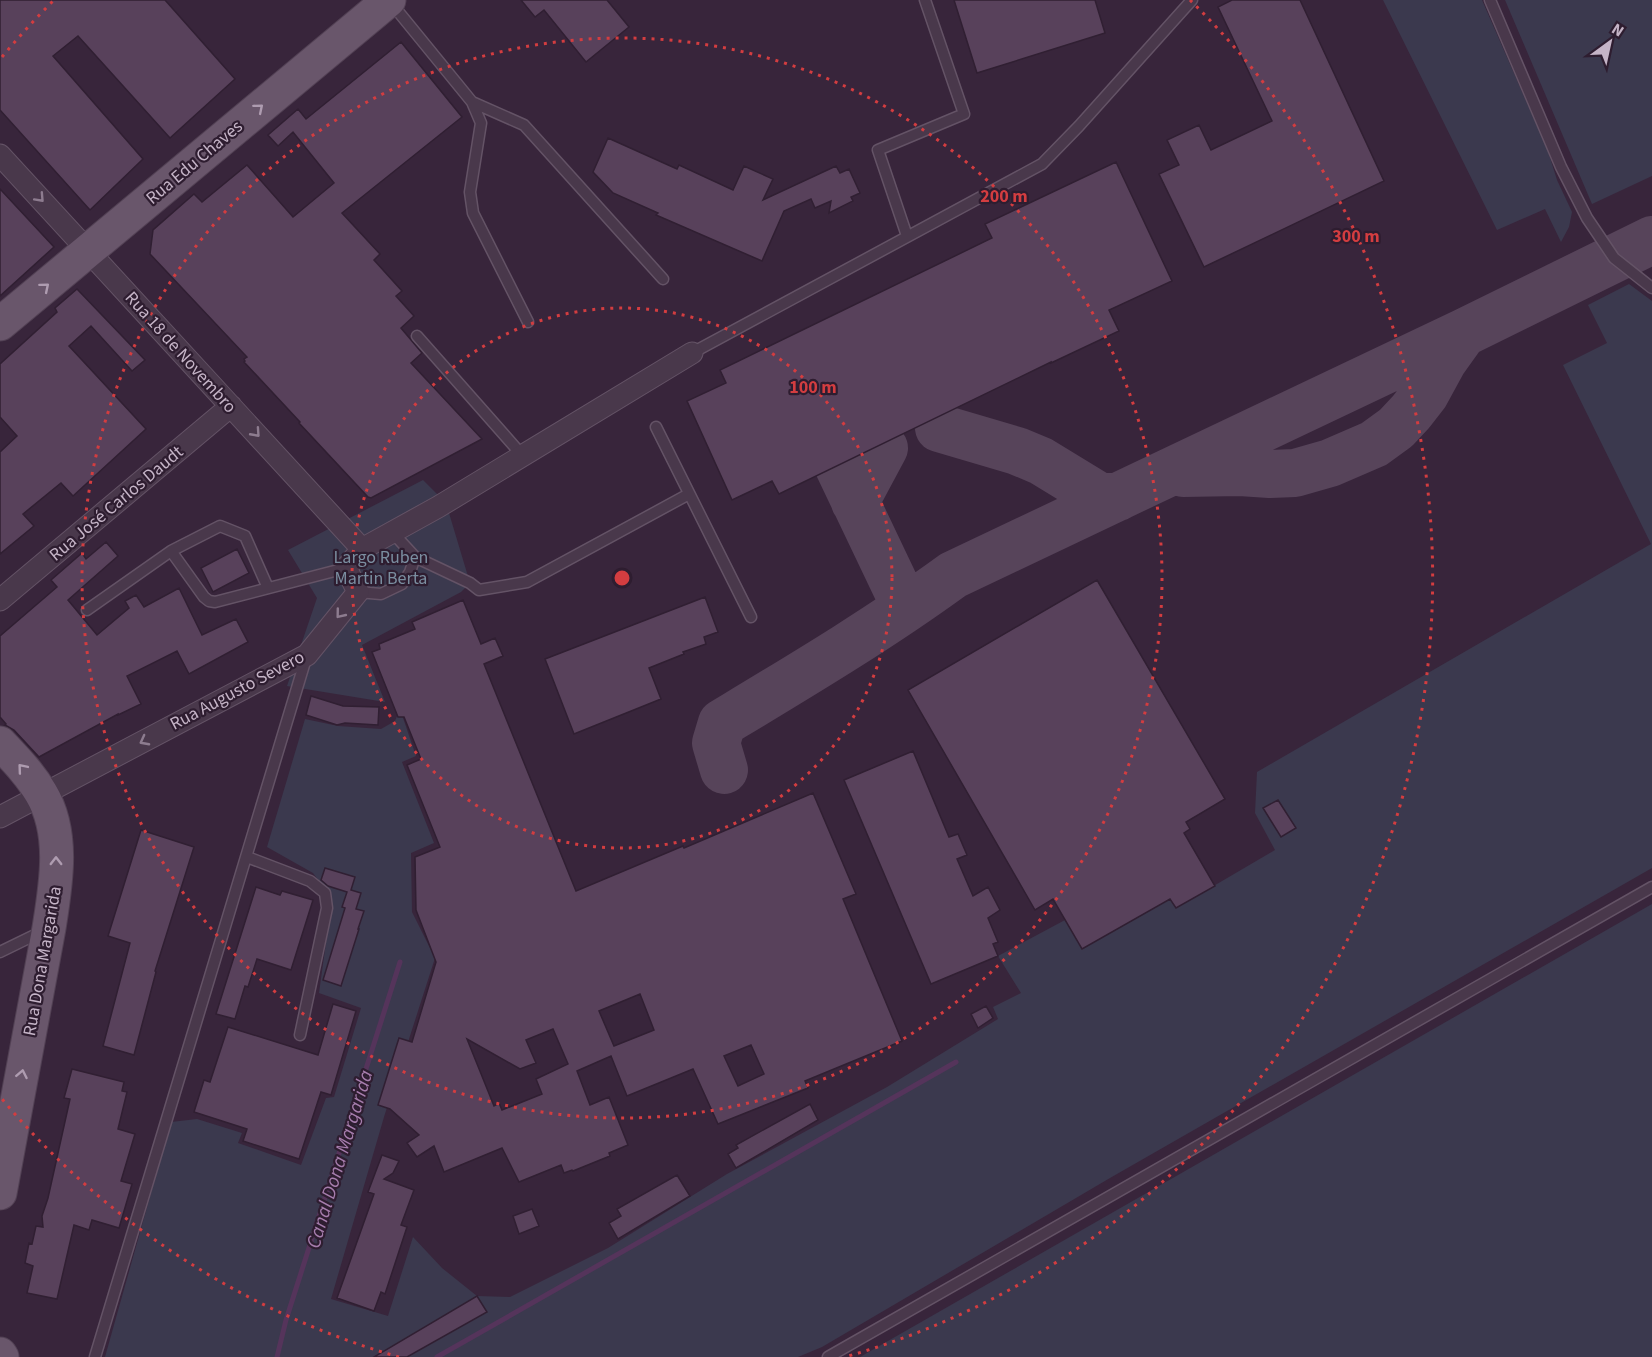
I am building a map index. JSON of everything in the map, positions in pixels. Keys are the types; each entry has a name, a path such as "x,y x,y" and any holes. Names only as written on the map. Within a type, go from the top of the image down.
{"main road":[{"name":"Rua Edu Chaves","path":"0,324 389,0"},
{"name":"Rua Dona Margarida","path":"0,743 24,768 42,794 55,830 56,860 56,889 11,1112 0,1193"}],"street":[{"name":"Rua 18 de Novembro","path":"0,155 362,549"},
{"path":"357,592 346,568 362,549 438,507 692,354"},
{"name":"Rua José Carlos Daudt","path":"0,600 231,406"},
{"name":"Rua Augusto Severo","path":"0,817 307,655 357,592"}],"lane":[{"path":"389,0 472,102 481,123 470,192 472,213 528,322"},
{"path":"907,236 878,150 964,114 925,0"},
{"path":"692,354 1042,164 1192,0"},
{"path":"1490,0 1561,167 1587,218 1614,258 1652,288"},
{"path":"472,102 524,125 663,279"},
{"path":"417,336 522,455"},
{"path":"657,427 751,617"},
{"path":"392,532 416,557 470,583 479,590 527,582 689,494"},
{"path":"87,610 171,551 220,526 245,536 268,588"},
{"path":"171,551 204,597 215,602 346,568"},
{"path":"357,592 381,594 402,584 416,557"},
{"path":"95,1357 307,655"},
{"path":"247,857 310,881 325,893 327,908 300,1035"},
{"path":"828,1357 1652,886"},
{"path":"0,952 49,928"}],"green space":[{"path":"1383,0 1482,0 1572,212 1569,227 1561,242 1545,209 1497,230"},
{"path":"1505,0 1652,0 1652,176 1592,204"},
{"path":"1629,284 1652,301 1652,868 1110,1178 822,1347 798,1357 105,1357 171,1122 197,1119 242,1133 238,1143 301,1165 326,1098 334,1097 361,1008 319,993 332,899 313,873 267,847 305,719 338,726 381,729 395,721 400,709 416,756 402,762 434,843 411,853 412,912 435,958 384,1117 331,1299 388,1316 413,1237 442,1268 477,1296 510,1297 608,1248 727,1174 887,1087 998,1019 993,1007 1021,993 998,956 1065,920 1083,949 1170,899 1176,908 1275,850 1255,813 1257,772 1651,544 1563,365 1607,343 1588,305"},
{"name":"Largo Ruben Martin Berta","path":"423,480 446,503 470,583 461,592 362,645 385,702 287,686 317,598 288,550"},
{"path":"1652,904 1652,1357 860,1357"}],"building":[{"path":"0,0 165,0 235,79 170,138 78,36 53,56 143,159 90,210 0,110"},
{"path":"521,0 607,0 629,27 586,62 544,10 535,17"},
{"path":"954,0 1095,0 1105,33 977,73"},
{"path":"1232,0 1300,0 1384,181 1204,267 1159,174 1179,165 1167,140 1199,125 1211,150 1272,121 1218,7"},
{"path":"401,42 462,117 342,213 380,254 374,260 402,291 396,296 414,316 401,328 422,353 411,363 482,439 371,498 299,423 244,362 247,357 150,254 153,230 194,194 202,202 247,165 293,217 334,183 293,132 278,146 268,135 298,109 306,119"},
{"path":"608,138 677,169 679,165 733,190 744,166 773,179 763,200 836,166 840,173 849,169 860,193 851,197 853,201 829,213 831,201 815,208 811,199 784,211 762,261 656,215 658,213 613,193 593,172"},
{"path":"1116,162 1172,281 1109,310 1119,331 779,494 772,481 732,500 687,401 726,383 720,370 992,238 985,224"},
{"path":"0,189 54,247 0,296"},
{"path":"77,289 145,360 132,371 91,326 69,346 146,429 73,496 61,483 23,514 34,526 0,554 0,452 17,436 0,417 0,364 57,312 55,308"},
{"path":"106,542 118,556 68,600 97,635 129,608 125,601 136,595 144,607 179,588 202,635 236,619 248,642 189,674 177,651 127,676 141,704 39,757 14,730 5,725 0,717 0,636 57,587 51,580 82,553 86,559"},
{"path":"237,549 249,573 213,592 201,568"},
{"path":"1097,580 1225,799 1186,822 1190,829 1184,833 1215,886 1176,908 1170,899 1082,949 1053,899 1035,910 908,690"},
{"path":"705,597 718,632 704,637 706,644 649,668 661,699 574,734 545,659"},
{"path":"463,600 481,644 495,638 503,656 484,664 576,891 813,793 856,894 843,899 902,1041 805,1081 808,1088 718,1124 693,1069 627,1096 611,1056 577,1071 590,1105 609,1097 628,1145 609,1153 610,1156 564,1173 561,1165 519,1182 502,1148 444,1172 434,1146 417,1157 407,1143 419,1135 390,1109 378,1105 399,1038 412,1042 436,962 416,910 415,857 440,847 407,765 421,759 404,717 398,717 372,652 380,649 379,644 415,629 412,622","holes":["640,994 654,1030 614,1046 599,1011","553,1029 568,1064 536,1079 542,1094 502,1110 499,1103 494,1106 467,1039 520,1069 536,1063 526,1040","751,1045 764,1074 738,1086 724,1056"]},
{"path":"311,696 343,706 379,707 378,725 345,723 337,725 306,715"},
{"path":"913,751 949,837 958,834 967,855 957,859 973,896 988,887 1000,910 988,918 998,942 993,944 998,956 931,984 844,780"},
{"path":"1278,800 1296,828 1281,837 1263,808"},
{"path":"141,830 194,847 155,971 134,1055 103,1046 130,943 108,936"},
{"path":"325,868 355,877 351,890 361,893 356,909 364,911 341,986 323,980 345,908 342,907 347,892 328,886 321,880"},
{"path":"256,887 280,895 282,891 313,900 291,970 257,959 248,987 245,986 235,1019 216,1014"},
{"path":"333,1004 356,1011 331,1095 321,1092 299,1159 243,1141 247,1129 194,1112 204,1080 210,1082 228,1027 318,1055"},
{"path":"986,1006 993,1018 978,1028 971,1014"},
{"path":"72,1069 124,1082 122,1091 127,1092 118,1129 135,1134 121,1181 132,1184 119,1228 92,1220 89,1230 74,1225 57,1299 27,1293 33,1266 25,1263 29,1243 32,1244 36,1226 43,1227 42,1216 70,1099 64,1098"},
{"path":"810,1104 818,1120 736,1168 728,1154 738,1148 736,1145"},
{"path":"382,1155 399,1161 393,1173 384,1179 414,1190 401,1225 407,1227 385,1294 381,1292 374,1311 337,1298 374,1194 368,1192"},
{"path":"677,1175 690,1196 618,1239 609,1223 621,1216 617,1209"},
{"path":"532,1209 539,1226 519,1234 513,1216"},
{"path":"477,1296 487,1312 407,1357 374,1357"}],"waterway":[{"name":"Canal Dona Margarida","path":"277,1357 286,1320 400,962"},
{"path":"437,1357 956,1062"}],"taxiway":[{"path":"724,770 716,743 722,723 868,633 953,575 1463,333 1652,240"},
{"path":"1183,473 1295,473 1330,463 1374,444 1396,428 1411,412 1463,333"},
{"path":"939,428 1017,451 1041,461 1100,497 1118,497"},
{"path":"855,502 884,448"},
{"path":"835,459 906,608"}]}
